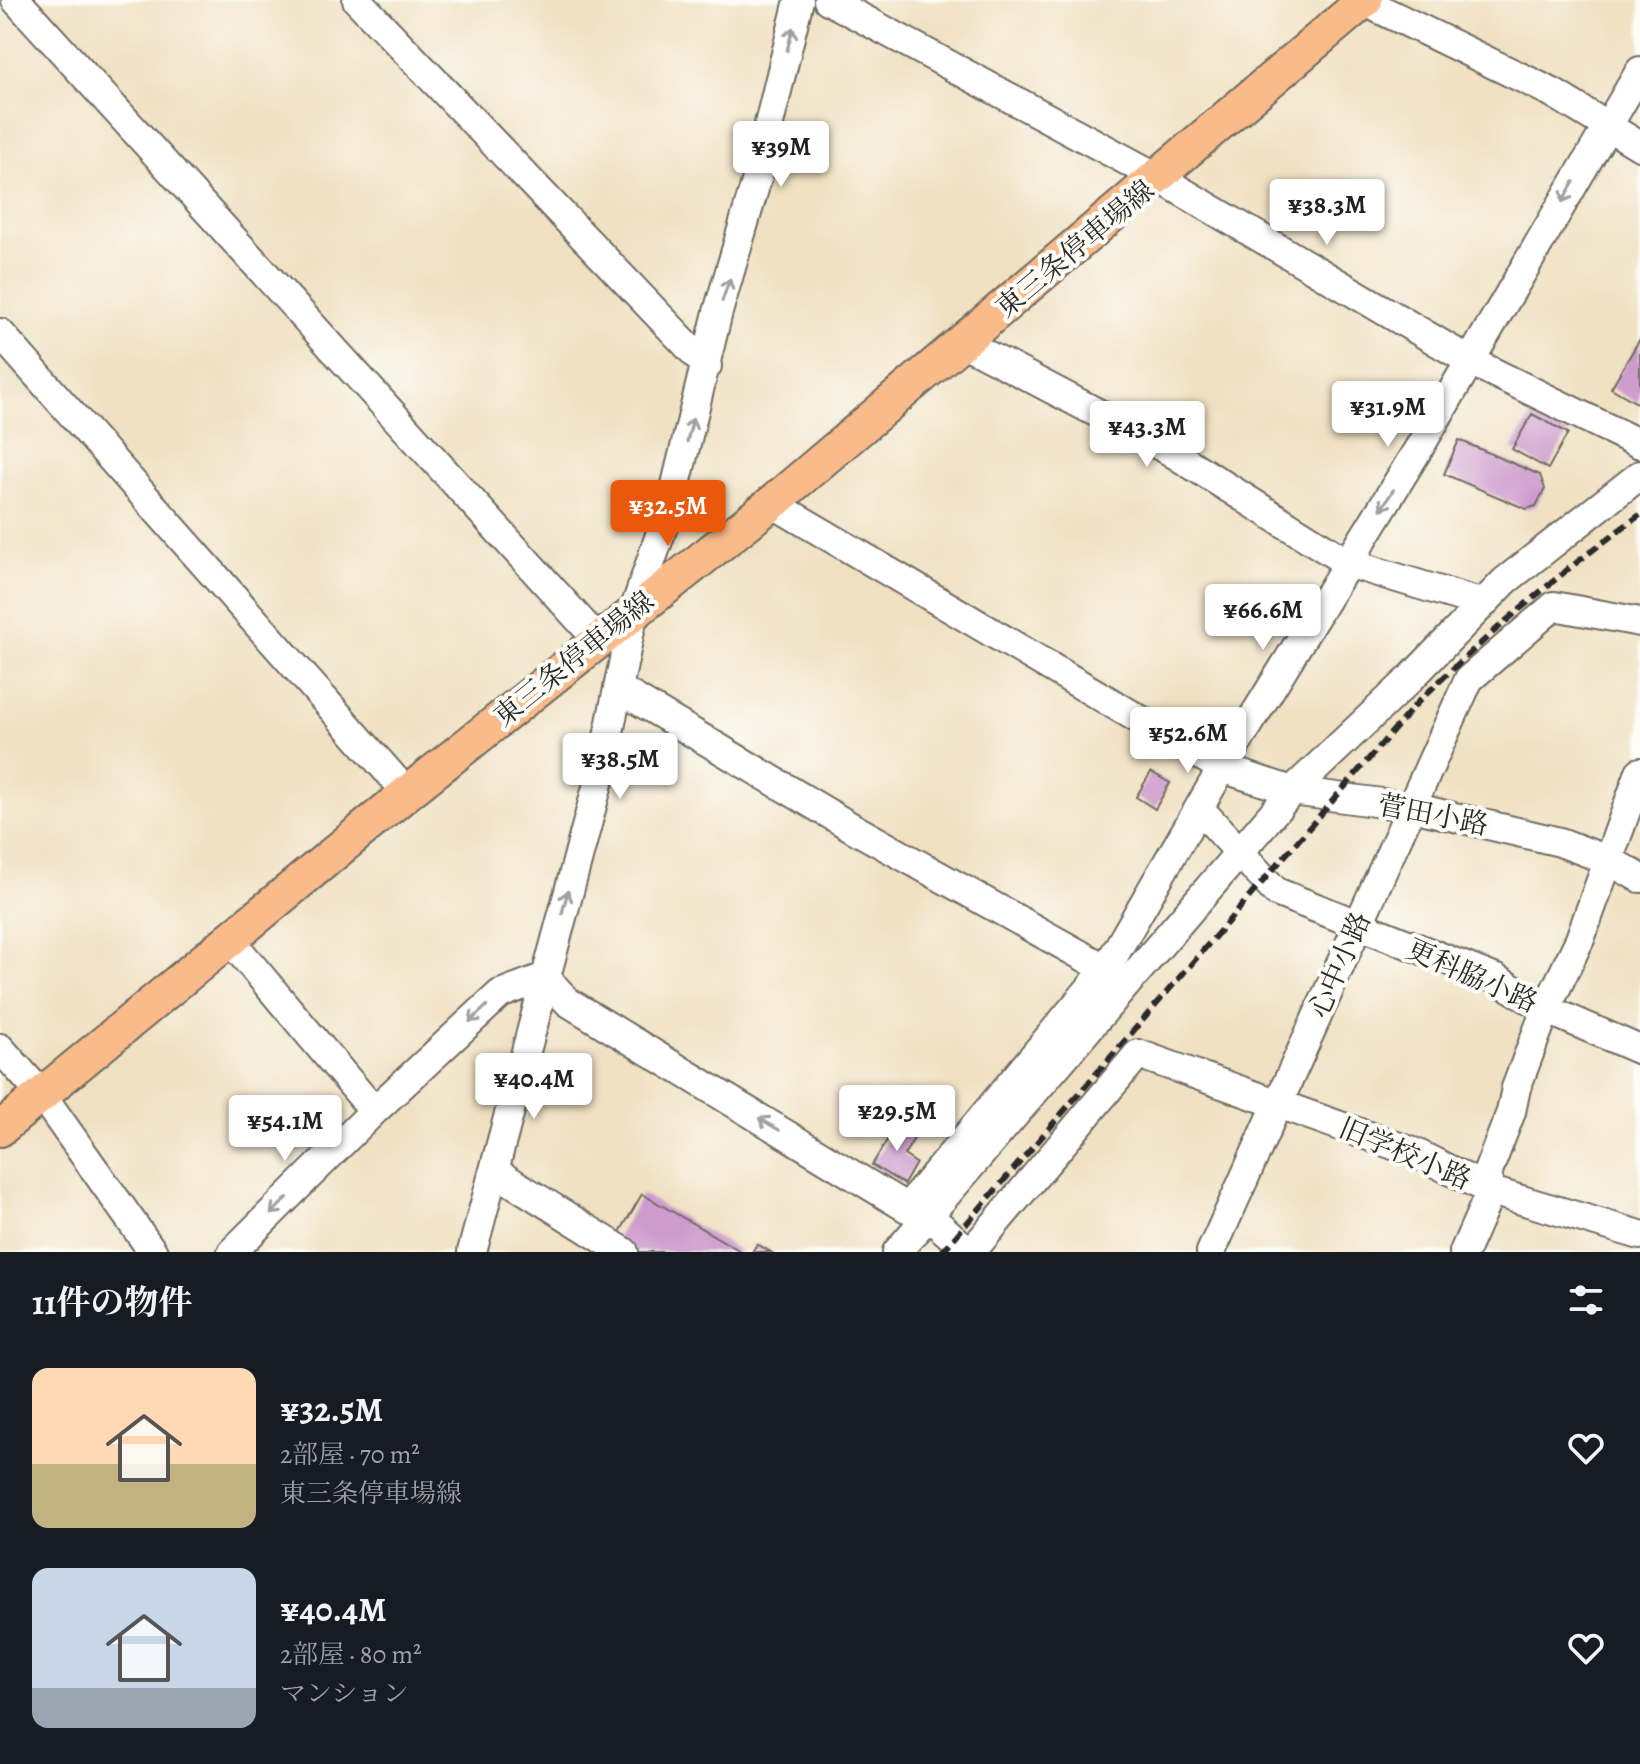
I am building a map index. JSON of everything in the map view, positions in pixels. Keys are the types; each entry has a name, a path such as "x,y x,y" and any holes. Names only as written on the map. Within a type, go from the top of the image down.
{"main road":[{"name":"東三条停車場線","path":"0,1129 407,793 772,503 1159,178 1363,0"}],"street":[{"path":"16,0 598,640"},
{"path":"357,0 707,366"},
{"path":"472,1252 600,776 634,611 673,497 718,312 768,141 769,124 799,0"},
{"path":"828,0 1159,178 1470,361 1637,438"},
{"path":"1363,0 1553,93 1640,146"},
{"path":"897,1252 918,1213 1106,969 1222,768 1470,361 1640,71"},
{"path":"0,333 407,793"},
{"path":"964,343 1168,450 1348,563 1483,604"},
{"path":"918,1213 1292,791 1505,581 1640,475"},
{"name":"菅田小路","path":"772,503 1222,768 1292,791 1412,807 1560,842 1610,861 1640,878"},
{"name":"心中小路","path":"1211,1252 1469,679 1554,606 1640,622"},
{"path":"619,689 853,828 1106,969"},
{"path":"1464,1252 1491,1191 1487,1174 1546,1009 1580,939 1640,772"},
{"name":"更科脇小路","path":"1199,808 1276,892 1496,979 1546,1009 1640,1050"},
{"path":"230,940 374,1111"},
{"path":"232,1252 374,1111 500,994 545,977"},
{"path":"545,977 568,1002 918,1213 970,1252"},
{"path":"0,1048 41,1094 153,1252"},
{"name":"旧学校小路","path":"970,1252 1138,1054 1172,1063 1416,1153 1491,1191 1640,1235"},
{"path":"494,1171 624,1252"}],"building":[{"path":"1640,339 1640,397 1637,403 1611,388"},
{"path":"1532,414 1568,433 1548,469 1512,449"},
{"path":"1459,440 1540,475 1545,489 1536,506 1526,509 1444,474"},
{"path":"1151,772 1170,783 1155,809 1136,797"},
{"path":"900,1119 919,1130 904,1155 916,1163 904,1184 872,1165"},
{"path":"642,1194 742,1252 638,1252 616,1239"},
{"path":"757,1244 771,1252 752,1252"}],"railway":[{"path":"942,1252 1418,702 1525,604 1640,515"}]}
